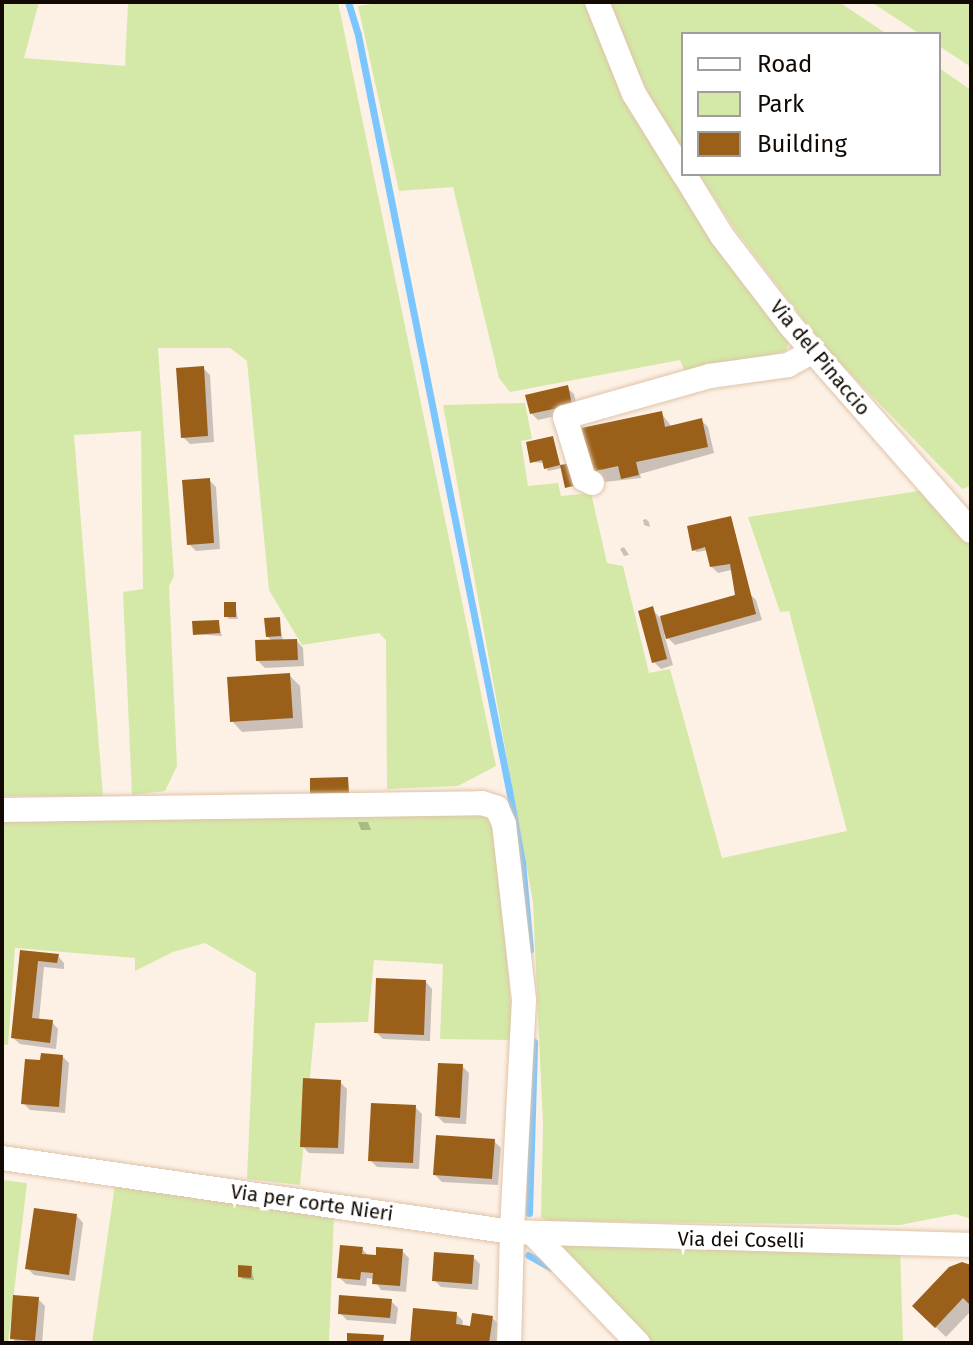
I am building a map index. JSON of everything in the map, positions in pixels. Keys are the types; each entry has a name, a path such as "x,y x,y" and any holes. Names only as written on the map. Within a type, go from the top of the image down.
{"street":[{"name":"Via del Pinaccio","path":"597,2 634,94 681,170"},
{"name":"Via del Pinaccio","path":"685,176 722,236 813,351 971,531"},
{"path":"592,483 584,479 565,417 710,376 788,365 813,351"},
{"path":"2,810 482,803 497,808 504,824 524,1000 523,1234 509,1343"},
{"name":"Via per corte Nieri","path":"2,1158 523,1234"},
{"path":"523,1234 638,1343"},
{"name":"Via dei Coselli","path":"523,1234 971,1245"}],"green space":[{"path":"2,2 39,2 24,58 125,66 128,2 338,2 496,766 458,786 387,789 386,640 379,633 302,645 269,590 247,361 230,348 158,348 174,576 169,586 177,766 165,791 132,795 123,592 143,589 141,431 74,435 103,796 2,796"},
{"path":"385,2 590,2 681,155 681,176 693,176 790,339 786,351 688,379 680,360 510,392 499,378 453,187 399,191 358,6"},
{"path":"605,2 839,2 884,32 681,32 681,147 655,107"},
{"path":"871,2 971,2 971,67 941,47 941,32 917,32"},
{"path":"941,69 971,90 971,486 962,489 820,342 734,228 700,176 941,176"},
{"path":"525,403 532,439 521,441 528,486 558,483 561,496 591,493 607,563 623,566 649,673 670,669 722,858 847,831 789,611 780,612 748,517 932,489 971,541 971,1219 956,1214 900,1225 550,1221 541,1218 543,1125 533,902 443,405"},
{"path":"481,811 494,820 514,1040 440,1039 443,964 374,960 368,1022 315,1023 300,1185 247,1179 256,973 205,943 173,952 135,971 135,958 15,948 8,1045 2,1044 2,814"},
{"path":"2,1180 27,1183 8,1343 2,1343"},
{"path":"115,1185 334,1214 329,1343 92,1343"},
{"path":"562,1245 900,1246 903,1343 650,1343"}],"building":[{"path":"204,366 208,436 181,438 176,368"},
{"path":"568,385 572,405 530,414 525,395"},
{"path":"662,411 665,427 702,418 708,447 636,462 639,475 621,479 618,466 591,472 581,428"},
{"path":"553,436 560,465 544,469 542,460 530,463 526,442"},
{"path":"572,463 577,485 565,488 560,465"},
{"path":"210,478 214,543 187,545 182,480"},
{"path":"731,516 756,614 666,639 660,616 735,595 730,564 710,567 705,547 692,551 687,526"},
{"path":"224,602 236,602 236,617 224,617"},
{"path":"653,606 667,659 652,663 638,611"},
{"path":"280,617 281,636 266,637 264,618"},
{"path":"219,620 220,633 193,635 192,621"},
{"path":"297,639 298,660 256,661 255,640"},
{"path":"290,673 293,718 230,722 227,677"},
{"path":"348,777 349,793 310,794 310,778"},
{"path":"20,950 59,954 57,963 38,961 32,1018 53,1020 50,1043 11,1038"},
{"path":"376,978 426,980 424,1035 374,1033"},
{"path":"41,1053 63,1055 59,1107 21,1104 25,1059 40,1060"},
{"path":"438,1063 463,1064 460,1118 435,1116"},
{"path":"303,1078 341,1080 338,1148 300,1147"},
{"path":"371,1103 416,1105 413,1163 368,1161"},
{"path":"436,1135 495,1139 492,1179 433,1175"},
{"path":"34,1208 77,1214 69,1275 25,1269"},
{"path":"340,1245 363,1247 362,1254 376,1255 376,1247 403,1249 400,1286 372,1284 373,1273 361,1272 360,1280 337,1278"},
{"path":"434,1252 474,1255 472,1284 432,1281"},
{"path":"962,1262 971,1265 971,1306 963,1298 935,1328 912,1306 949,1267"},
{"path":"238,1265 252,1266 251,1278 238,1277"},
{"path":"13,1295 39,1297 35,1341 10,1339"},
{"path":"339,1295 392,1299 390,1318 338,1314"},
{"path":"413,1308 457,1312 456,1324 470,1326 472,1313 493,1316 489,1343 410,1343"},
{"path":"347,1333 384,1335 383,1343 347,1343"}],"waterway":[{"path":"348,2 358,35 509,790 522,862 530,950"},
{"path":"529,1213 534,1042"},
{"path":"528,1255 551,1268"}]}
